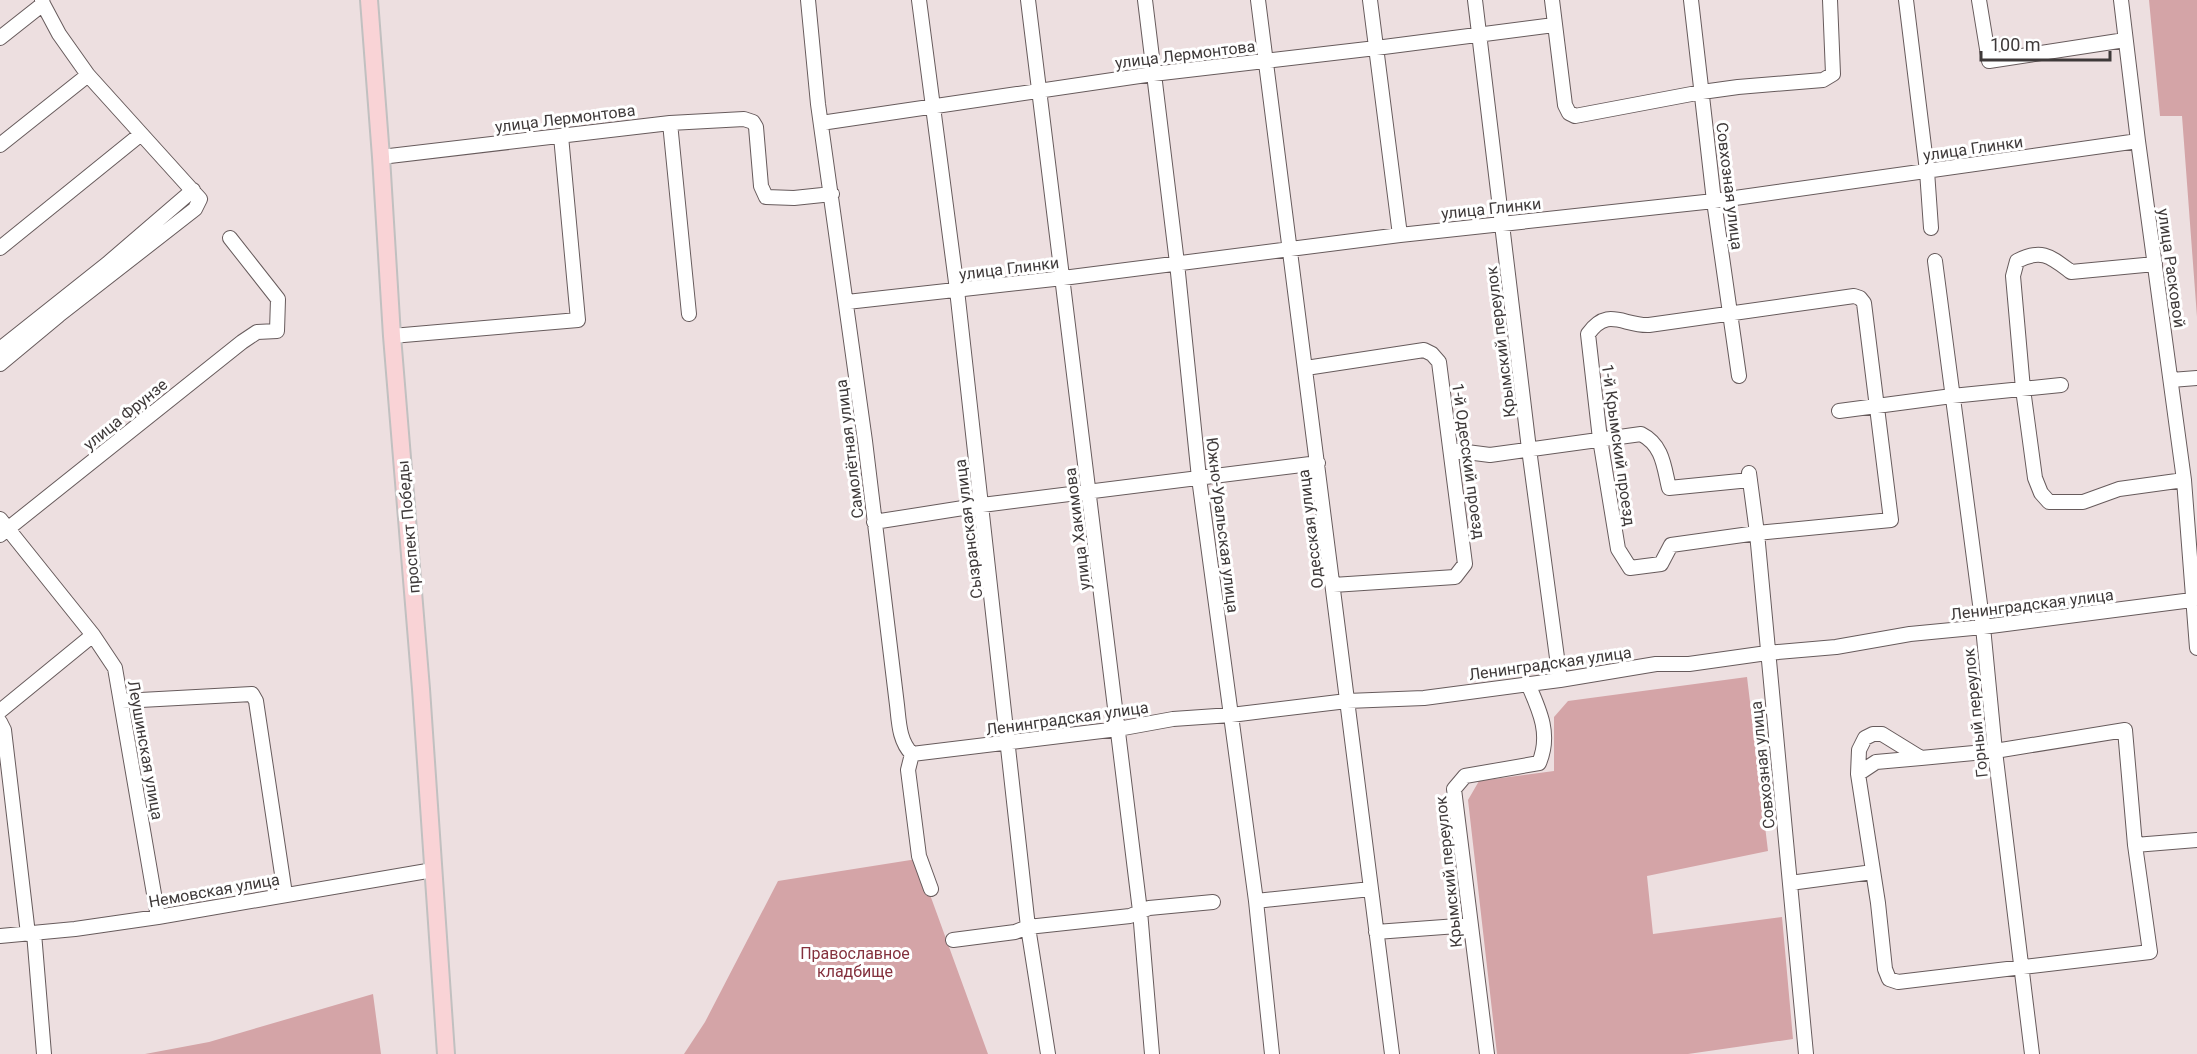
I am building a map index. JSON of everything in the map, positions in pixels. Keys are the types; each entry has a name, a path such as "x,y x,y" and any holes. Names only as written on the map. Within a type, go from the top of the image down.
{"main road":[{"name":"проспект Победы","path":"369,0 446,1054"}],"street":[{"name":"Самолётная улица","path":"808,0 821,123 847,302 902,739 905,748 912,754 908,770 919,856 931,889"},
{"name":"Сызранская улица","path":"919,0 957,290 1028,927 1048,1054"},
{"name":"улица Хакимова","path":"1028,0 1140,911 1152,1054"},
{"name":"Южно-Уральская улица","path":"1145,0 1177,263 1199,478 1256,901 1272,1054"},
{"name":"Одесская улица","path":"1258,0 1392,1054"},
{"path":"1370,0 1400,235"},
{"name":"Крымский переулок","path":"1475,0 1529,449 1560,680"},
{"path":"1552,0 1565,105 1569,113 1575,117 1702,92 1823,80 1833,74 1830,0"},
{"name":"Совхозная улица","path":"1691,0 1714,201 1739,376"},
{"path":"1906,0 1927,171 1931,228"},
{"path":"1979,0 1989,61 2125,40"},
{"name":"улица Расковой","path":"2121,0 2184,480 2197,648"},
{"path":"0,38 42,2 59,33 88,75 200,199 195,209 0,364"},
{"name":"улица Лермонтова","path":"821,123 1040,89 1554,25"},
{"path":"0,145 88,75"},
{"name":"улица Лермонтова","path":"381,157 670,123 744,119 753,122 758,135 761,186 766,197 794,198 832,194"},
{"path":"670,123 689,314"},
{"path":"0,248 141,134"},
{"path":"392,336 578,320 561,136"},
{"name":"улица Глинки","path":"847,302 1063,278 1503,223 1714,201 2138,141"},
{"path":"0,349 107,264 193,190"},
{"name":"улица Фрунзе","path":"3,527 242,342 257,332 277,331 278,299 230,238"},
{"path":"2155,264 2072,272 2051,257 2040,254 2028,255 2017,261 2013,276 2034,478 2041,493 2049,502 2083,502 2119,489 2184,480"},
{"name":"Горный переулок","path":"1935,261 1983,627 2020,969 2032,1054"},
{"name":"1-й Крымский проезд","path":"1756,533 1671,545 1661,564 1630,568 1618,549 1600,439 1588,334 1595,324 1605,319 1617,318 1639,326 1854,296 1860,298 1864,303 1878,406"},
{"name":"1-й Одесский проезд","path":"1306,368 1424,350 1432,354 1439,362 1465,558 1461,570 1455,577 1333,585"},
{"path":"2171,380 2197,378"},
{"path":"1839,411 1952,396 2061,386"},
{"path":"1756,533 1891,520 1878,406"},
{"name":"Совхозная улица","path":"1600,439 1641,435 1656,444 1669,488 1749,477 1806,1054"},
{"path":"1451,450 1490,455 1600,439"},
{"path":"874,522 982,505 1318,462"},
{"name":"Леушинская улица","path":"3,527 93,635 115,668 158,917"},
{"name":"Ленинградская улица","path":"912,754 1118,729 1173,718 1231,715 1347,701 1405,699 1560,680 1656,664 1689,664 1767,653 1836,647 1910,634 2192,600"},
{"path":"0,711 93,635"},
{"name":"Крымский переулок","path":"1486,1054 1454,789 1465,776 1539,764 1546,736 1528,684"},
{"path":"122,701 252,694 256,701 285,894"},
{"path":"0,722 3,730 31,934 44,1054"},
{"path":"1858,774 1876,762 1921,758 1995,751 2125,730 2135,845 2150,952 1898,982 1889,979 1885,969 1858,774 1859,750 1865,738 1873,734 1882,734 1921,758"},
{"path":"2135,845 2197,840"},
{"name":"Немовская улица","path":"0,936 158,917 433,870"},
{"path":"1790,883 1873,872"},
{"path":"1256,901 1371,889"},
{"path":"953,940 1015,932 1028,927 1130,916 1149,908 1213,902"},
{"path":"1376,932 1471,925"}],"green space":[{"path":"2149,0 2197,0 2197,317 2182,116 2160,116"},
{"path":"1747,677 1768,851 1647,876 1653,934 1782,917 1793,1039 1688,1054 1497,1054 1468,800 1479,781 1554,771 1554,717 1568,701"},
{"name":"Православное кладбище","path":"917,859 988,1054 684,1054 705,1022 778,881"},
{"path":"373,994 381,1054 145,1054 209,1042"}]}
